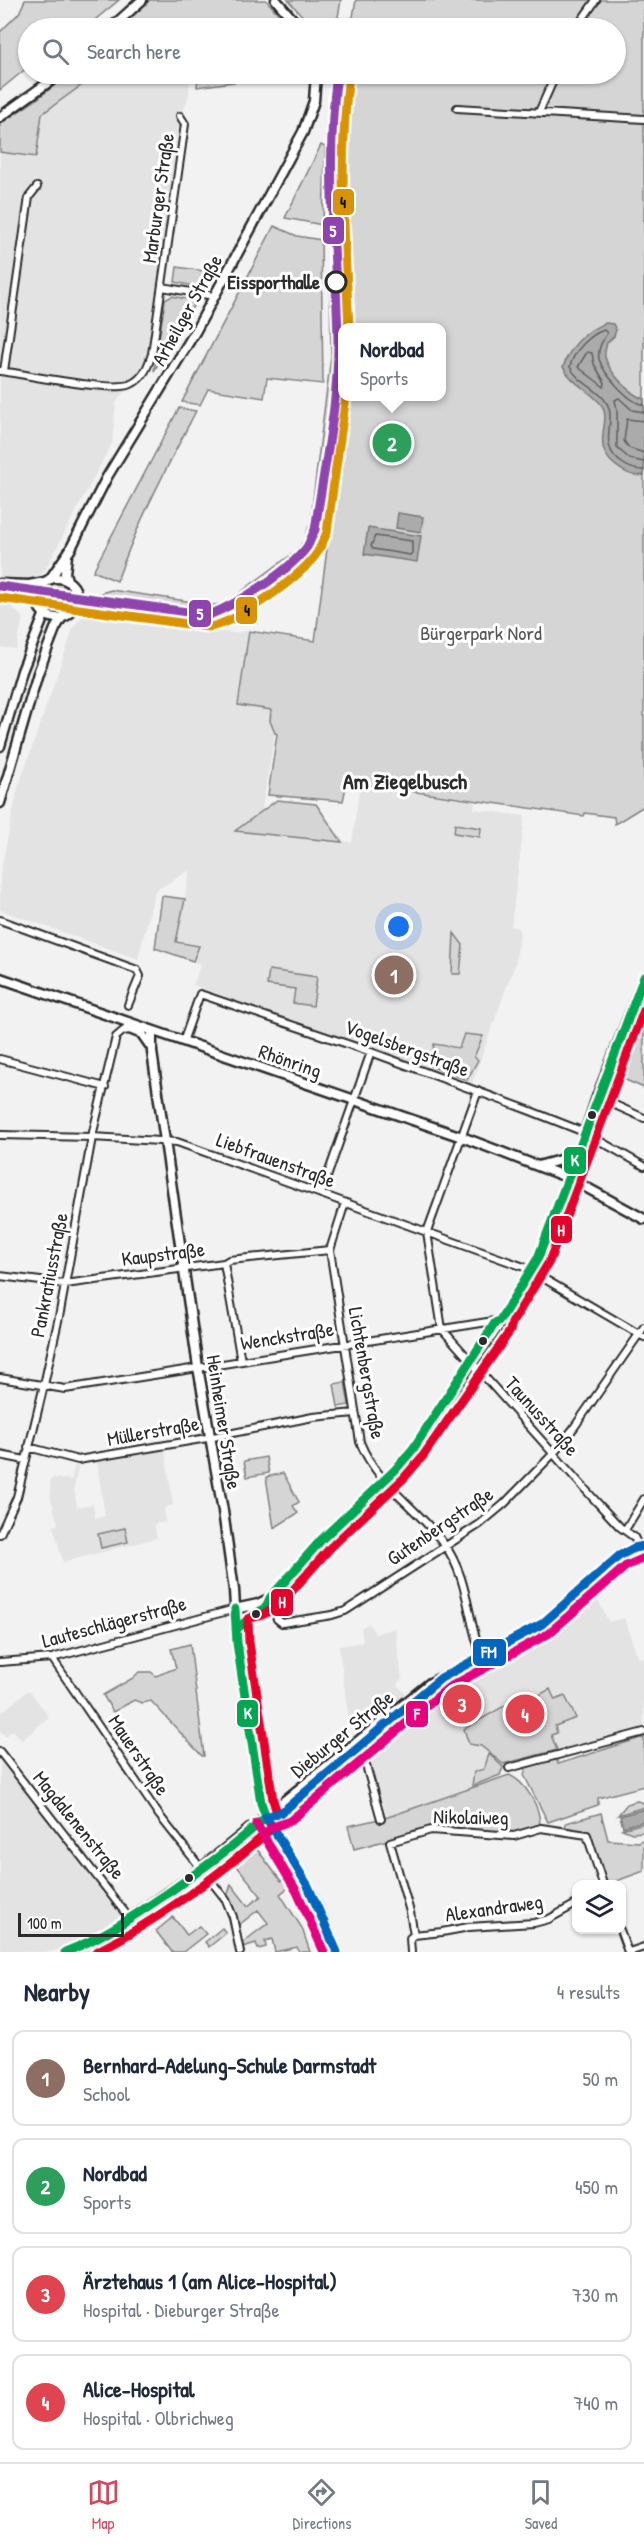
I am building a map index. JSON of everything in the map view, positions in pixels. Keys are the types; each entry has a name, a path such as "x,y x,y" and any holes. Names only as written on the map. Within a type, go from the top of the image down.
{"main road":[{"path":"122,18 142,0"},
{"path":"276,0 291,18"},
{"path":"0,117 46,84"},
{"name":"Arheilger Straße","path":"0,803 38,673 55,629 62,617 73,610 77,602 75,588 67,580 65,573 67,555 107,477 157,396 214,296 309,120 315,84"},
{"name":"Arheilger Straße","path":"39,603 39,592 56,574 62,559 67,555"},
{"path":"0,584 30,585 67,580"},
{"path":"0,594 39,603 50,616 62,617"},
{"path":"0,746 22,671 45,612"},
{"path":"236,1609 258,1604 270,1598 322,1539 384,1481 413,1449 471,1362 500,1324 500,1320 531,1270 569,1178 597,1097 644,977"},
{"name":"Rhönring","path":"0,978 462,1137 569,1178 644,1219"},
{"path":"81,1006 85,1013 142,1034 151,1047"},
{"name":"Heinheimer Straße","path":"152,1031 151,1047 184,1268 203,1366 210,1438 236,1609 237,1643 261,1803 266,1817 308,1886 337,1952"},
{"path":"538,1166 560,1160 578,1150"},
{"name":"Dieburger Straße","path":"65,1952 99,1939 201,1869 266,1817 282,1812 441,1678 543,1624 616,1558 641,1547"}],"street":[{"path":"583,18 596,0"},
{"path":"540,112 552,84"},
{"path":"457,108 644,119"},
{"name":"Marburger Straße","path":"2,371 108,387 131,384 146,371 152,354 185,124 180,116"},
{"path":"2,371 29,197 37,188"},
{"name":"Marburger Straße","path":"162,286 214,296"},
{"path":"0,920 137,970 140,975 128,1005"},
{"name":"Vogelsbergstraße","path":"183,1041 200,994 371,1052 584,1132 644,1166"},
{"name":"Pankratiusstraße","path":"0,1534 17,1497 44,1385 92,1137 116,1037 123,1031 131,1030"},
{"path":"321,1194 371,1052"},
{"path":"0,1059 105,1087"},
{"path":"442,1329 427,1232 478,1091"},
{"path":"597,1097 644,1118"},
{"name":"Liebfrauenstraße","path":"0,1134 165,1140 182,1144 531,1270 641,1335"},
{"name":"Lichtenbergstraße","path":"345,1203 330,1250 360,1442 365,1454 384,1481 415,1509 445,1545 466,1592 482,1657"},
{"name":"Kaupstraße","path":"0,1276 65,1284 224,1263 230,1260 330,1250"},
{"path":"224,1263 241,1361"},
{"name":"Wenckstraße","path":"0,1378 65,1389 500,1320"},
{"name":"Gutenbergstraße","path":"270,1598 277,1619 282,1623 345,1611 480,1524 504,1504 554,1453 641,1335 644,1327"},
{"name":"Taunusstraße","path":"442,1329 593,1498 634,1537 641,1547"},
{"name":"Müllerstraße","path":"28,1447 78,1460 210,1438 313,1417 355,1413"},
{"path":"0,1455 26,1460"},
{"path":"625,1530 644,1499"},
{"name":"Lauteschlägerstraße","path":"0,1662 52,1658 236,1609"},
{"name":"Mauerstraße","path":"52,1658 139,1787 226,1900 233,1917 240,1952"},
{"path":"509,1768 644,1732"},
{"path":"358,1746 381,1819"},
{"name":"Magdalenenstraße","path":"0,1752 130,1918"},
{"name":"Nikolaiweg","path":"414,1935 410,1912 390,1842 431,1830 514,1836 541,1828 586,1835 602,1880"},
{"name":"Alexandraweg","path":"414,1935 478,1926 534,1923 549,1919 572,1906"},
{"path":"622,1934 628,1952 644,1947"},
{"path":"411,1952 410,1938 414,1935"}],"shaded area":[{"path":"82,84 190,84 189,94 178,129 148,354 145,362 116,403 112,443 45,570 40,575 24,581 0,579 0,152 36,157 42,114"},
{"path":"0,599 4,599 23,618 16,649 0,647"},
{"path":"90,613 233,633 249,631 239,705 271,709 270,721 275,733 260,820 352,843 360,784 475,800 474,809 525,816 511,926 518,928 520,933 515,964 471,1086 193,985 201,964 194,962 199,946 176,943 190,870 155,891 138,959 0,910 0,874 18,788 74,626 83,616"},
{"path":"165,1450 173,1505 164,1508 165,1522 154,1524 157,1538 63,1562 53,1526 58,1524 51,1500 50,1481 53,1478 71,1480 75,1466 78,1466 74,1487 77,1507 93,1504 95,1518 105,1516 97,1462"},
{"path":"592,1588 609,1622 624,1618 638,1658 644,1657 644,1727 505,1767 501,1777 387,1817 367,1752 371,1742 448,1682 517,1646 552,1624"},
{"path":"369,1623 375,1634 395,1628 402,1678 398,1685 406,1695 372,1724 362,1711 349,1721 339,1646 363,1642 361,1628"},
{"path":"27,1691 30,1691 49,1717 22,1740 13,1730 6,1736 0,1731 0,1714"},
{"path":"0,1758 125,1916 97,1936 51,1952 0,1952"}],"green space":[{"path":"25,0 119,0 97,18 18,18 18,75 0,90 0,32 19,13"},
{"path":"150,0 266,0 282,18 129,18"},
{"path":"288,0 341,0 338,18 304,18"},
{"name":"Bürgerpark Nord","path":"356,0 644,0 644,806 615,824 614,817 585,813 584,816 347,782 343,801 268,795 277,734 270,721 271,710 238,705 249,631 315,641 327,549 323,548 231,617 214,623 77,606 81,599 111,590 214,605 226,603 296,551 304,540 310,523 331,356 328,161 337,161 337,129 343,84 626,84 626,18 353,18"},
{"path":"56,84 83,84 42,114 36,157 0,152 0,124"},
{"path":"197,84 219,84 197,87"},
{"path":"321,145 325,147 323,225 285,218"},
{"path":"274,226 297,236 321,240 323,384 267,378 264,398 208,389 200,405 182,402"},
{"path":"177,267 212,272 203,288 175,282"},
{"path":"172,296 196,301 154,371 165,300"},
{"path":"179,408 196,411 144,516 117,581 93,571"},
{"path":"58,582 68,586 72,596 68,606 58,610 48,606 44,596 48,586"},
{"path":"277,800 316,804 342,842 235,831"},
{"path":"455,824 481,828 480,837 454,833"},
{"path":"162,896 185,899 176,942 199,946 193,961 155,948"},
{"path":"454,933 463,945 460,974 452,974"},
{"path":"269,970 317,977 313,1006 293,1003 295,989 267,985"},
{"path":"644,994 644,1088 612,1074"},
{"path":"464,1034 483,1036 474,1057 478,1060 467,1080 430,1066 434,1044 459,1048"},
{"path":"345,1382 349,1405 338,1407 334,1384"},
{"path":"266,1457 269,1473 247,1477 244,1461"},
{"path":"283,1473 299,1502 293,1506 298,1513 274,1528 266,1477"},
{"path":"125,1528 128,1542 101,1548 98,1534"},
{"path":"190,1644 204,1756 151,1701 142,1703 134,1700 113,1712 103,1695 133,1678 139,1672 151,1672 156,1676 176,1668 171,1649"},
{"path":"550,1689 555,1700 565,1696 576,1718 555,1726 557,1733 551,1735 557,1750 503,1764 481,1746 469,1744 464,1729 527,1693 528,1697 534,1698"},
{"path":"644,1737 644,1786 598,1798 598,1805 548,1822 524,1775 526,1768 556,1758 558,1764"},
{"path":"489,1754 503,1767 500,1775 472,1786 474,1772 484,1769"},
{"path":"509,1775 521,1783 531,1796 538,1811 540,1825 514,1834 432,1828 354,1849 348,1826 388,1817"},
{"path":"637,1801 644,1803 644,1807 618,1815 627,1804"},
{"path":"601,1813 608,1840 639,1842 644,1839 644,1871 619,1880 605,1880 588,1833 565,1829 566,1823"},
{"path":"644,1823 644,1832 632,1833 622,1829"},
{"path":"253,1844 281,1881 292,1874 296,1882 280,1894 302,1928 310,1952 299,1952 297,1947 275,1952 272,1939 265,1941 266,1947 258,1949 256,1943 243,1947 242,1943 268,1923 258,1910 235,1928 226,1900 231,1884 248,1906 261,1896 232,1860 244,1851 248,1856 253,1853 249,1847"},
{"path":"173,1917 187,1935 199,1926 206,1934 183,1952 172,1952 156,1931"},
{"path":"222,1928 226,1933 209,1947 205,1942"}],"water":[{"path":"606,323 613,324 616,330 605,350 607,363 615,376 627,388 644,399 644,475 629,474 611,461 603,444 604,410 600,403 571,378 563,367 574,346 592,330"},
{"path":"398,513 423,517 421,532 396,528"},
{"path":"368,528 421,536 417,562 364,554"},
{"path":"644,1809 644,1821 623,1827 620,1816"}],"transit line":[{"name":"5","path":"336,84 332,141 332,206 338,339"},
{"name":"5","path":"338,339 338,363"},
{"name":"5","path":"0,586 209,615 262,586 299,557 315,530 334,411 338,363"},
{"name":"K","path":"236,1629 266,1607 270,1598 322,1539 395,1470 413,1449 495,1323 500,1320 538,1258 644,977"},
{"name":"H","path":"277,1813 273,1800 249,1642 248,1619 278,1607 331,1547 404,1478 423,1456 510,1331 512,1323 549,1262 644,1010"},
{"name":"FM","path":"266,1817 282,1812 441,1678 542,1624 619,1556 634,1548 644,1546"},
{"name":"F","path":"270,1828 290,1821 448,1688 548,1634 626,1566 644,1558"},
{"name":"K","path":"235,1609 237,1643 261,1803 266,1817"},
{"name":"K","path":"65,1952 106,1933 131,1918 206,1866 266,1817"},
{"name":"FM","path":"266,1817 308,1886 337,1952"},
{"name":"F","path":"256,1823 297,1892 324,1952"},
{"name":"H","path":"96,1952 142,1926 189,1895 274,1826"}],"tram line":[{"name":"4","path":"348,84 343,170 349,323"},
{"name":"4","path":"0,598 209,627 221,624 251,608 297,574 309,563 322,543 327,532 345,401"}],"place":[{"name":"Eissporthalle","path":"336,282"},
{"name":"Nordbad","path":"392,443"},
{"name":"Bernhard-Adelung-Schule Darmstadt","path":"394,975"},
{"name":"Ärztehaus 1 (am Alice-Hospital)","path":"462,1704"},
{"name":"Alice-Hospital","path":"525,1714"}],"district":[{"name":"Am Ziegelbusch","path":"405,781"}]}
